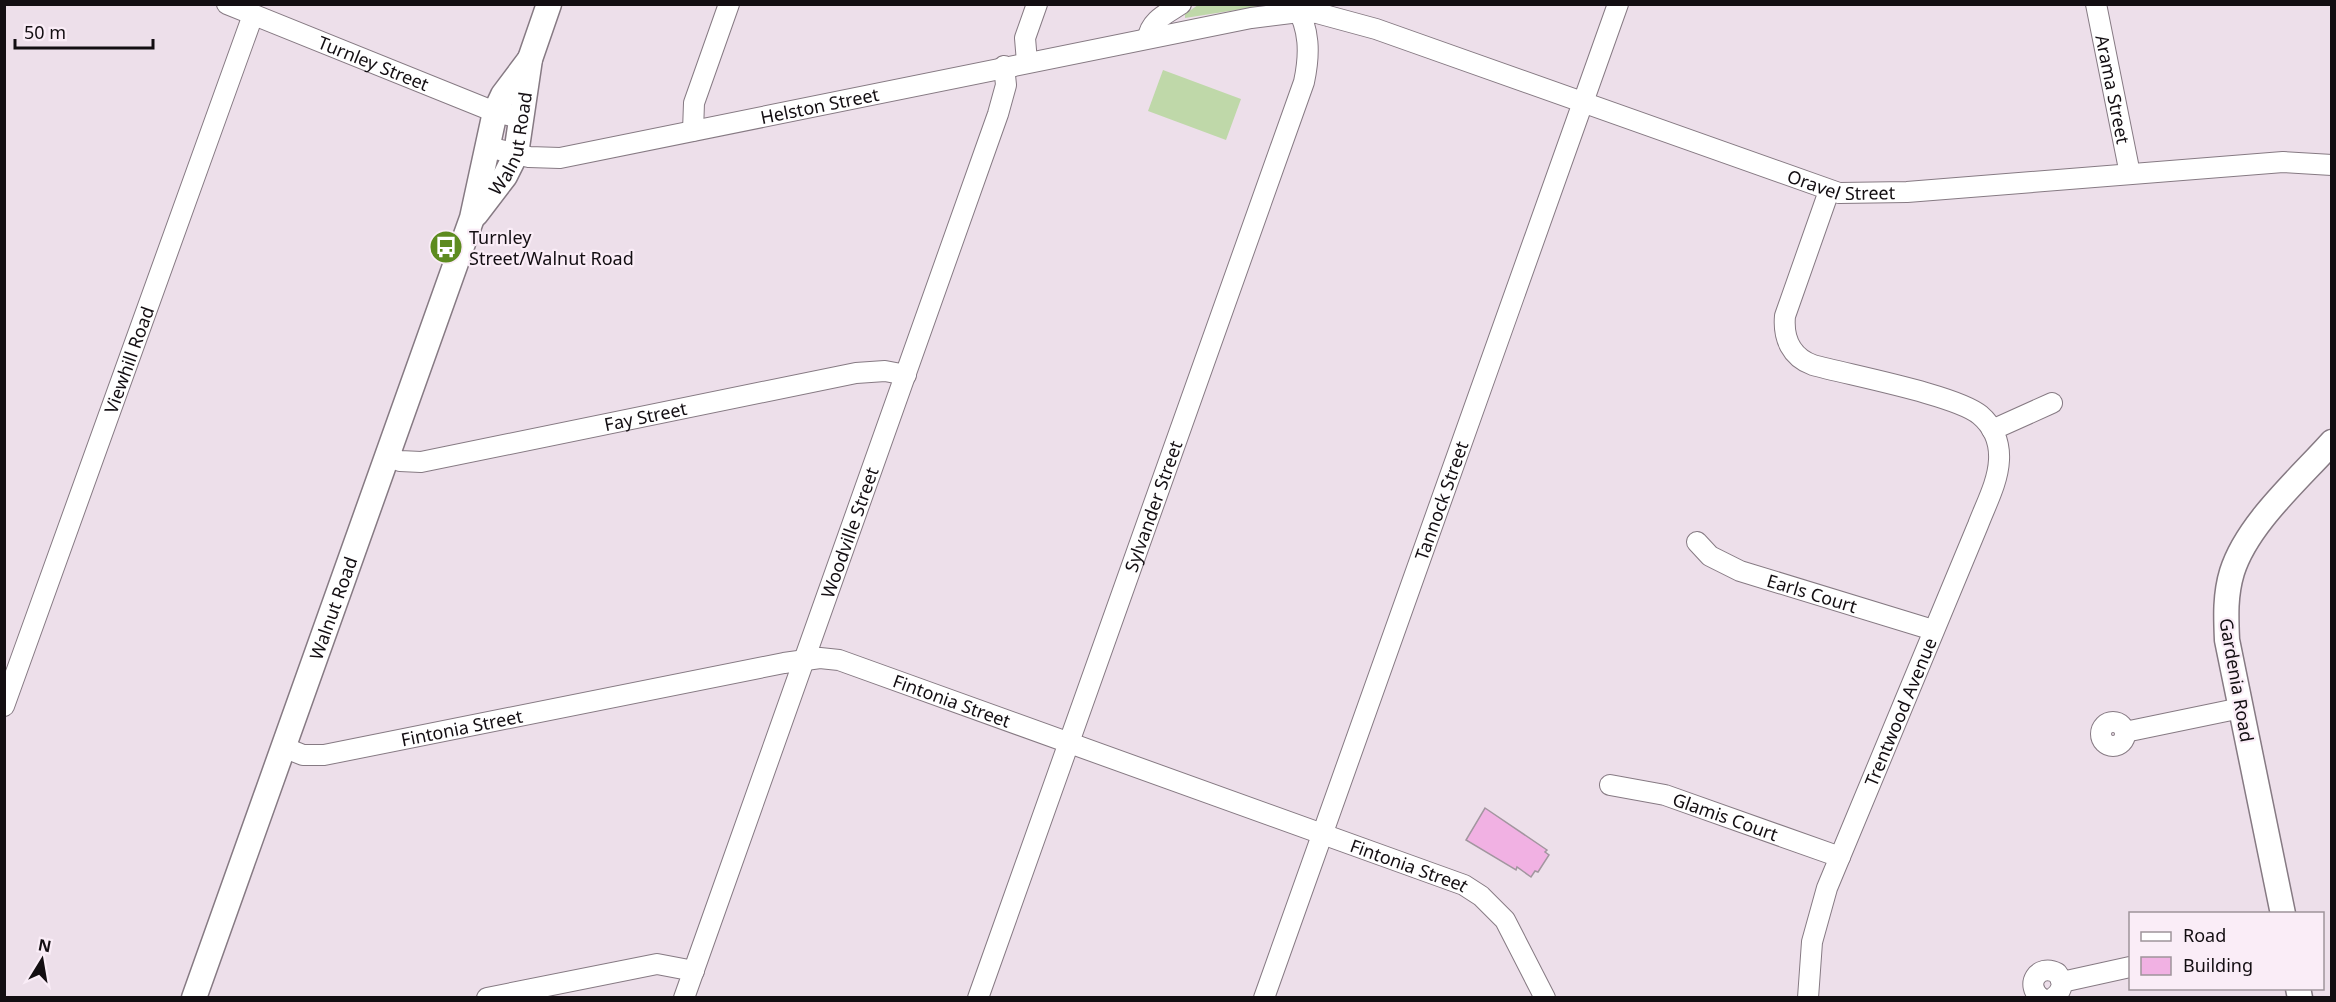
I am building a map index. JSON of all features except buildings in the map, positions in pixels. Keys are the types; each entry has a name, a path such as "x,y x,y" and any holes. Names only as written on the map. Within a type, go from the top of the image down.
{"street":[{"name":"Turnley Street","path":"228,4 495,112 521,118"},
{"name":"Walnut Road","path":"472,218 505,176 516,154 530,59 549,4"},
{"path":"693,131 694,103 729,4"},
{"path":"1027,62 1025,38 1037,4"},
{"path":"1148,38 1149,28 1155,21 1181,4"},
{"name":"Tannock Street","path":"1264,998 1618,4"},
{"name":"Arama Street","path":"2096,4 2130,174"},
{"name":"Helston Street","path":"488,147 546,159 560,158 1297,8 1376,29"},
{"name":"Sylvander Street","path":"978,998 1304,82 1308,39 1297,8"},
{"name":"Viewhill Road","path":"4,706 254,15"},
{"name":"Oravel Street","path":"1376,29 1829,190 1866,195 2283,162 2331,165"},
{"name":"Walnut Road","path":"194,998 472,218 495,112 503,95 530,59"},
{"name":"Woodville Street","path":"684,998 998,114 1006,85 1004,66"},
{"path":"1829,190 1785,316 1786,336 1795,354 1813,365 1963,405 1980,415 1992,430 2052,403"},
{"name":"Fay Street","path":"387,456 400,461 422,462 856,373 885,371 906,375"},
{"name":"Trentwood Avenue","path":"1808,998 1816,924 1840,857 1998,472 1999,450 1992,430"},
{"name":"Gardenia Road","path":"2283,912 2241,708 2227,633 2225,607 2232,572 2250,536 2331,442"},
{"name":"Earls Court","path":"1697,542 1710,556 1740,571 1933,630"},
{"name":"Fintonia Street","path":"283,747 312,756 324,755 804,660 839,660 1450,878 1481,896 1514,933 1537,987 1545,998"},
{"path":"2126,732 2241,708"},
{"name":"Glamis Court","path":"1610,785 1665,795 1840,857"},
{"path":"487,998 657,964 694,971"},
{"path":"2041,998 2033,986 2038,973 2052,970 2057,990 2129,967"}],"green space":[{"path":"1198,5 1268,5 1185,18 1185,14"},
{"path":"1163,70 1241,99 1226,140 1148,111"}],"place":[{"name":"Turnley Street/Walnut Road","path":"446,247"}]}
